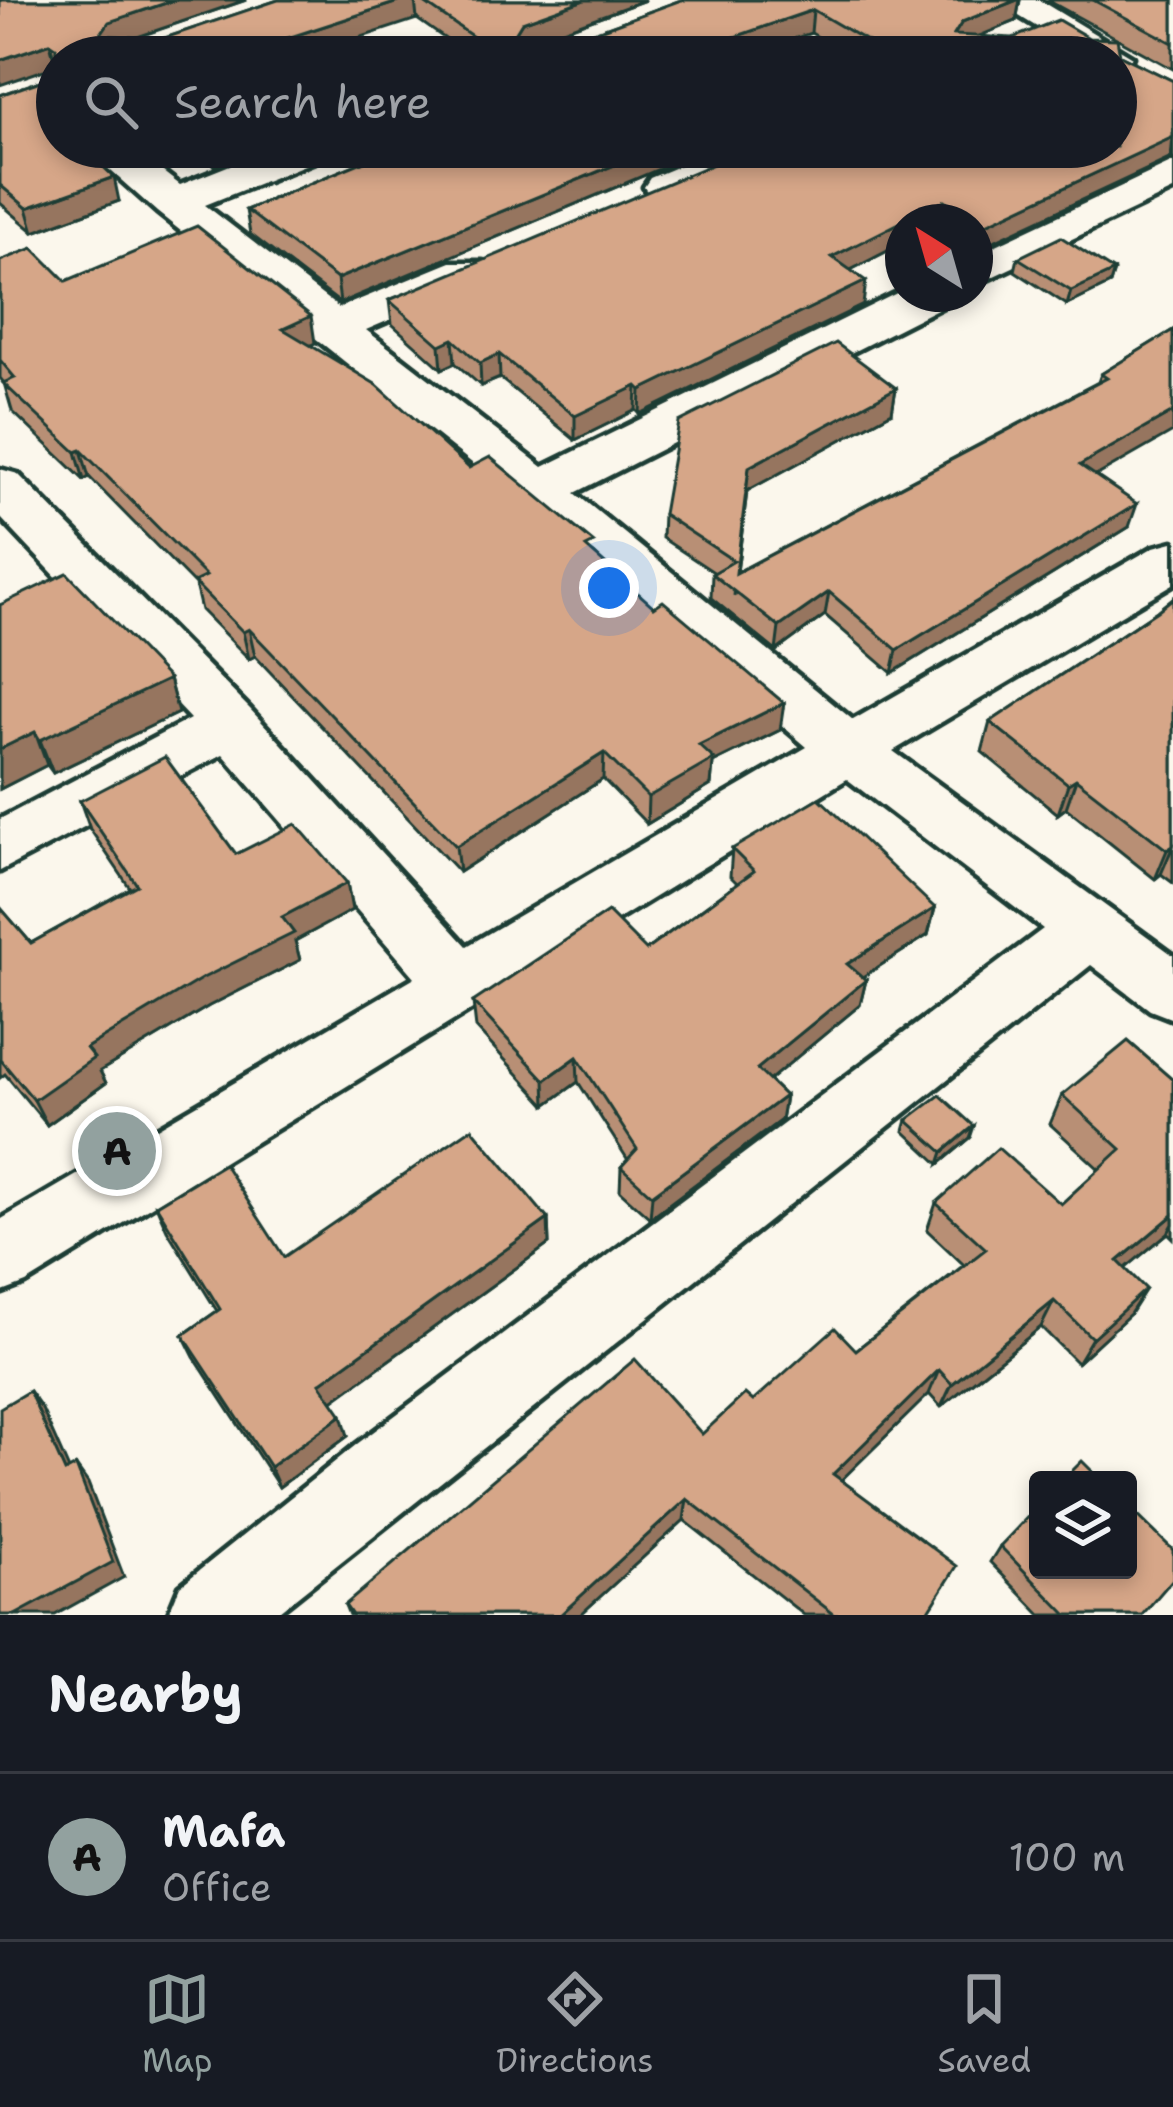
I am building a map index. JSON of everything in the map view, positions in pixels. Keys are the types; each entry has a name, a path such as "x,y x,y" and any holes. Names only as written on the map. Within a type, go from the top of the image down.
{"street":[{"path":"1012,0 1077,36"},
{"path":"1023,36 1054,23"},
{"path":"1137,70 1154,80"},
{"path":"130,168 539,490 847,748 1173,992"},
{"path":"172,203 260,168"},
{"path":"616,208 710,168"},
{"path":"993,263 1173,175"},
{"path":"334,327 508,254"},
{"path":"539,490 895,312"},
{"path":"6,500 230,724 464,986"},
{"path":"0,1259 464,986 847,748 1173,560"},
{"path":"0,847 230,724"},
{"path":"208,1615 385,1472 1092,928"}],"building":[{"path":"0,0 175,0 109,22 100,35 116,36 36,36 36,48 0,60"},
{"path":"278,0 404,0 294,36 171,36"},
{"path":"420,0 584,0 522,22 514,35 529,36 472,36"},
{"path":"681,0 1017,0 962,22 954,35 974,36 858,36 813,10 737,36 583,36"},
{"path":"1093,0 1173,0 1173,43"},
{"path":"1058,20 1086,36 1018,36"},
{"path":"1137,63 1173,81 1173,137 1137,154"},
{"path":"36,83 36,168 104,168 114,177 27,208 0,185 0,95"},
{"path":"347,168 607,168 337,279 246,210"},
{"path":"704,168 1106,168 993,221 993,204 945,200 885,204 885,230 832,257 866,281 641,390 637,386 575,416 499,354 480,363 453,339 440,345 389,300"},
{"path":"197,226 311,316 283,329 377,385 469,468 490,457 594,543 586,547 654,607 663,601 784,703 699,745 714,759 648,797 604,753 456,846 249,629 243,632 194,582 206,576 81,450 76,452 3,383 15,378 0,360 0,261 33,248 66,281"},
{"path":"1061,237 1114,271 1071,291 1018,258"},
{"path":"1173,330 1173,412 1080,465 1137,504 897,650 829,592 779,627 712,574 734,561 663,514 679,422 836,343 896,388 749,467 736,573 1107,378 1101,374"},
{"path":"67,573 169,679 40,740 35,732 0,749 0,605"},
{"path":"1173,598 1173,846 1167,850 1076,779 1068,784 990,722"},
{"path":"165,757 236,854 296,824 347,883 282,917 294,933 201,979 86,1048 94,1058 34,1100 0,1059 0,907 31,943 137,885 80,801"},
{"path":"819,798 935,908 847,964 866,980 757,1069 785,1096 652,1195 621,1167 637,1149 577,1057 545,1080 473,1002 608,912 646,950 754,871 732,849"},
{"path":"1128,1041 1173,1080 1173,1215 1118,1261 1146,1289 1092,1338 1054,1301 952,1384 939,1370 833,1474 957,1566 926,1615 835,1615 687,1499 560,1615 352,1615 345,1605 635,1359 702,1434 745,1394 753,1401 835,1328 856,1350 986,1249 936,1203 998,1148 1061,1204 1121,1149 1062,1095"},
{"path":"940,1095 974,1126 943,1152 907,1120"},
{"path":"472,1128 548,1219 320,1383 342,1415 270,1467 183,1335 220,1309 156,1205 224,1164 284,1257"},
{"path":"29,1391 65,1472 76,1466 113,1562 15,1615 0,1615 0,1408"},
{"path":"1082,1461 1092,1471 1072,1471"},
{"path":"1029,1515 1029,1576 1000,1546"},
{"path":"1137,1515 1173,1550 1173,1579 1142,1615 1067,1615 1032,1579 1137,1579"}],"place":[{"name":"Mafa","path":"117,1151"}]}
